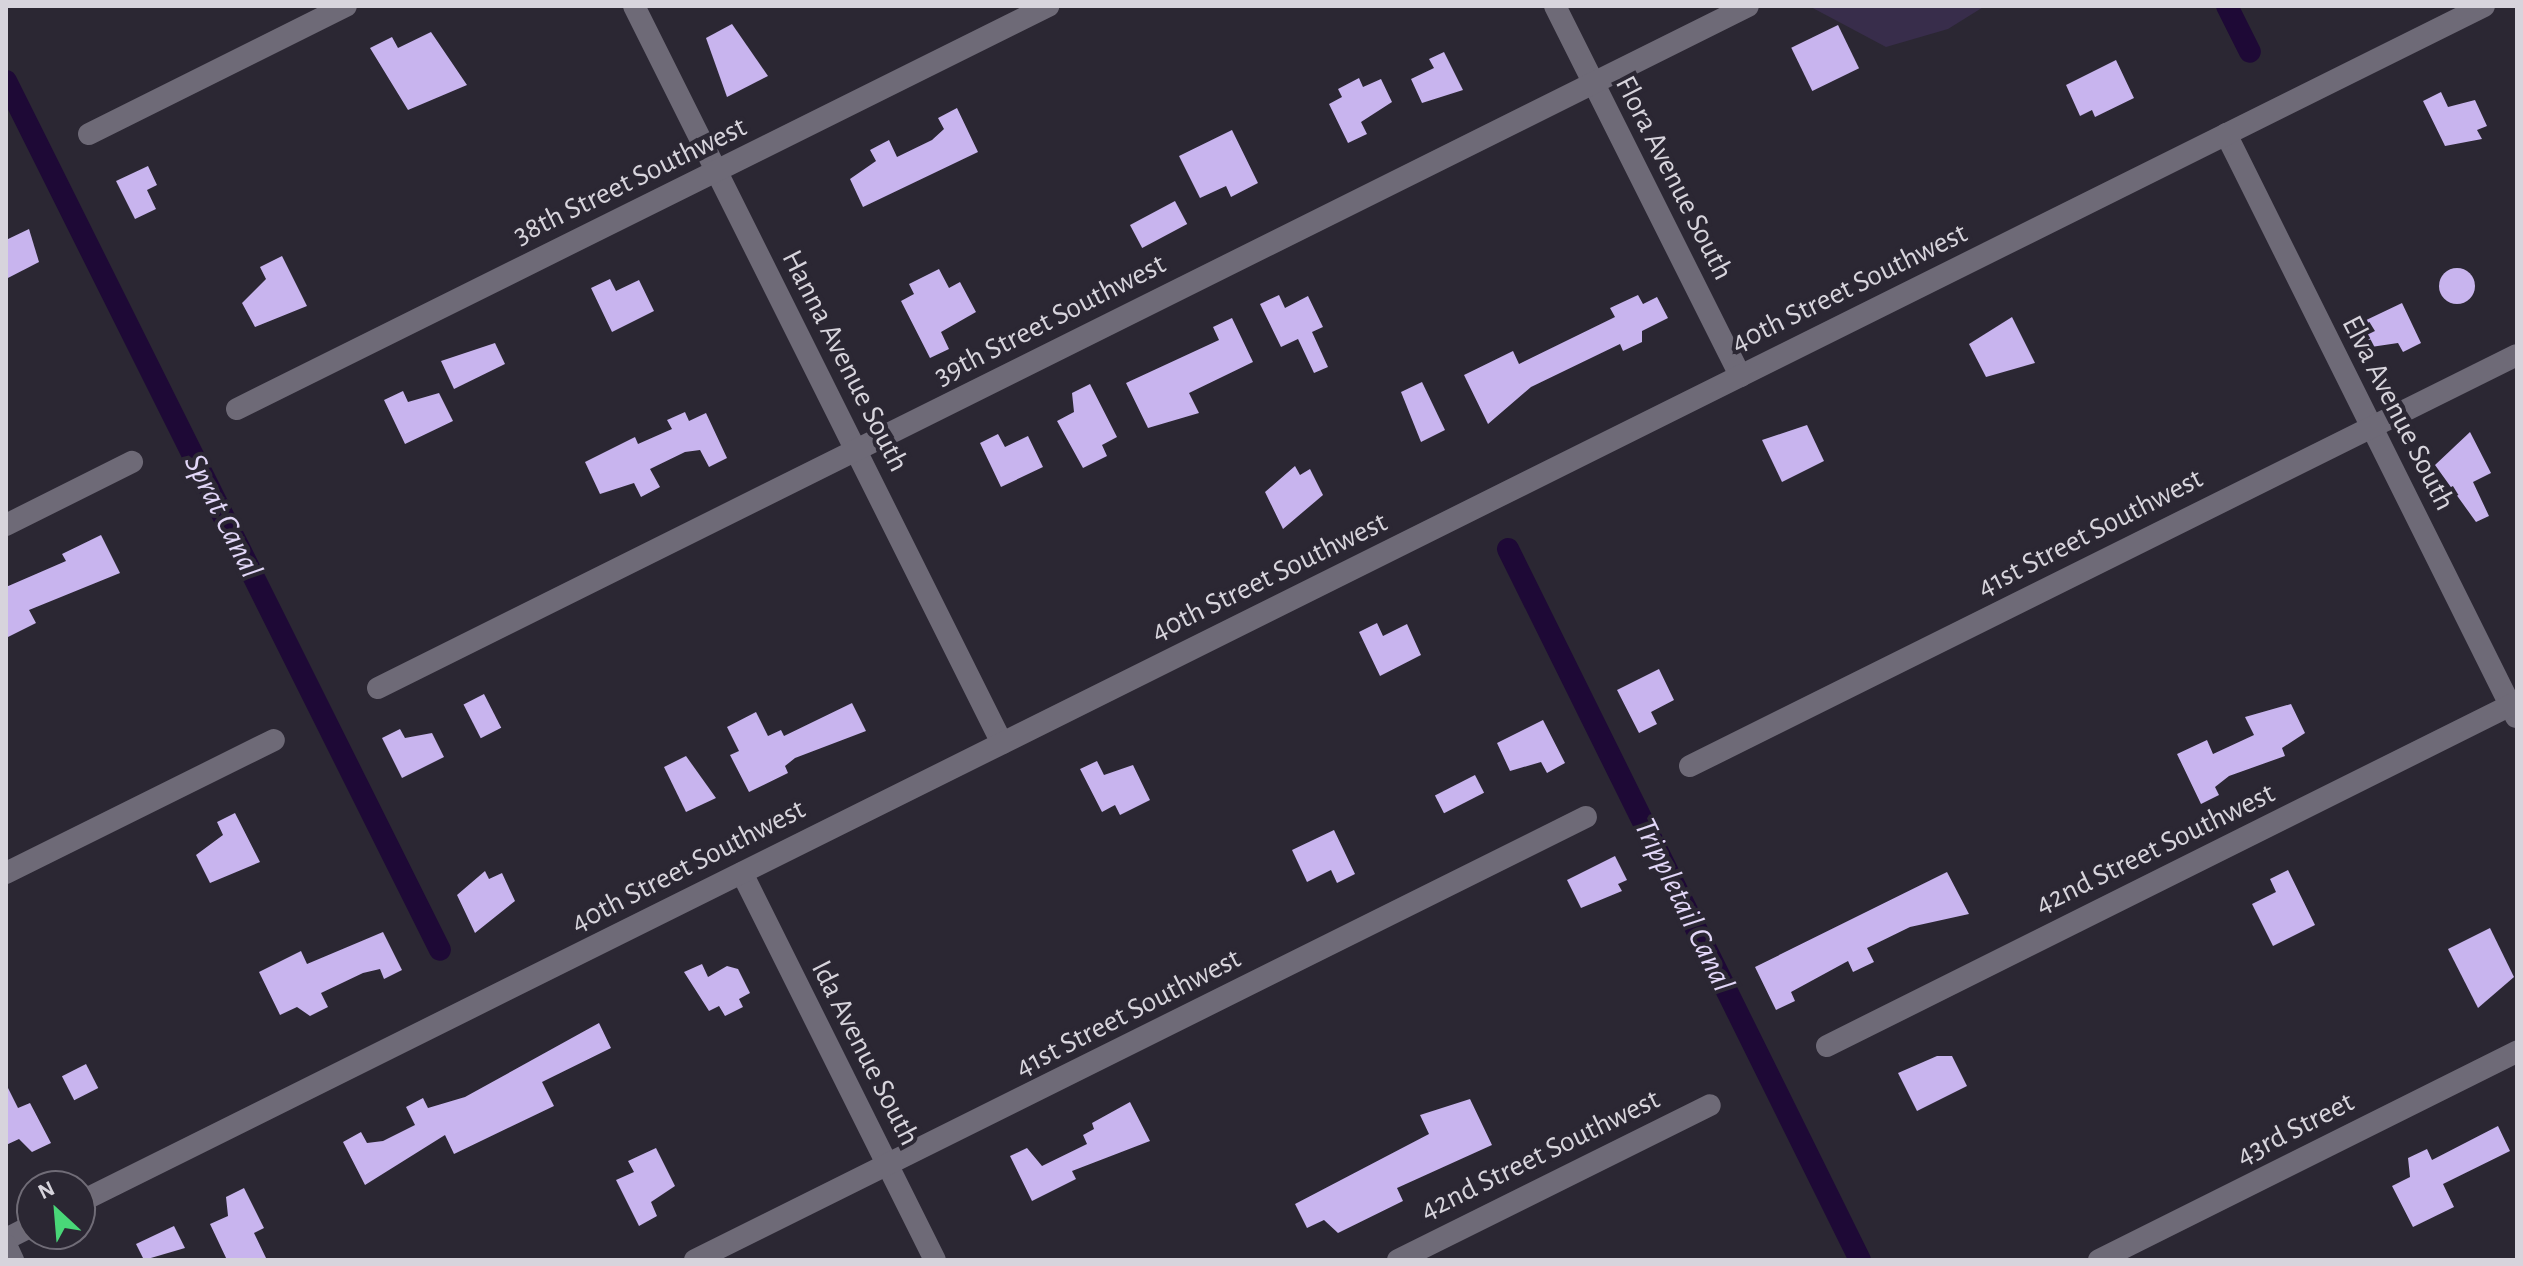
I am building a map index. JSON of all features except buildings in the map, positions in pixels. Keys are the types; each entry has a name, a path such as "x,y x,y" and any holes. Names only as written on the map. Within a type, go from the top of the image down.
{"street":[{"path":"89,134 346,6"},
{"name":"Hanna Avenue South","path":"634,6 1002,743"},
{"name":"38th Street Southwest","path":"237,409 1048,6"},
{"name":"Flora Avenue South","path":"1555,6 1740,376"},
{"name":"39th Street Southwest","path":"378,688 1748,6"},
{"name":"40th Street Southwest","path":"96,1194 2484,6"},
{"name":"Elva Avenue South","path":"2226,134 2515,708"},
{"name":"41st Street Southwest","path":"1690,766 2517,355"},
{"path":"6,525 132,462"},
{"name":"42nd Street Southwest","path":"1827,1046 2515,708"},
{"path":"6,873 274,740"},
{"name":"41st Street Southwest","path":"695,1260 1586,817"},
{"name":"Ida Avenue South","path":"742,873 935,1260"},
{"name":"43rd Street","path":"2099,1260 2517,1052"},
{"name":"42nd Street Southwest","path":"1398,1260 1710,1105"},
{"path":"6,1245 13,1260"}],"shaded area":[{"path":"1809,6 1985,6 1948,29 1886,47"}],"waterway":[{"path":"2227,6 2250,52"},
{"name":"Sprat Canal","path":"6,81 440,950"},
{"name":"Trippletail Canal","path":"1508,549 1860,1260"}]}
